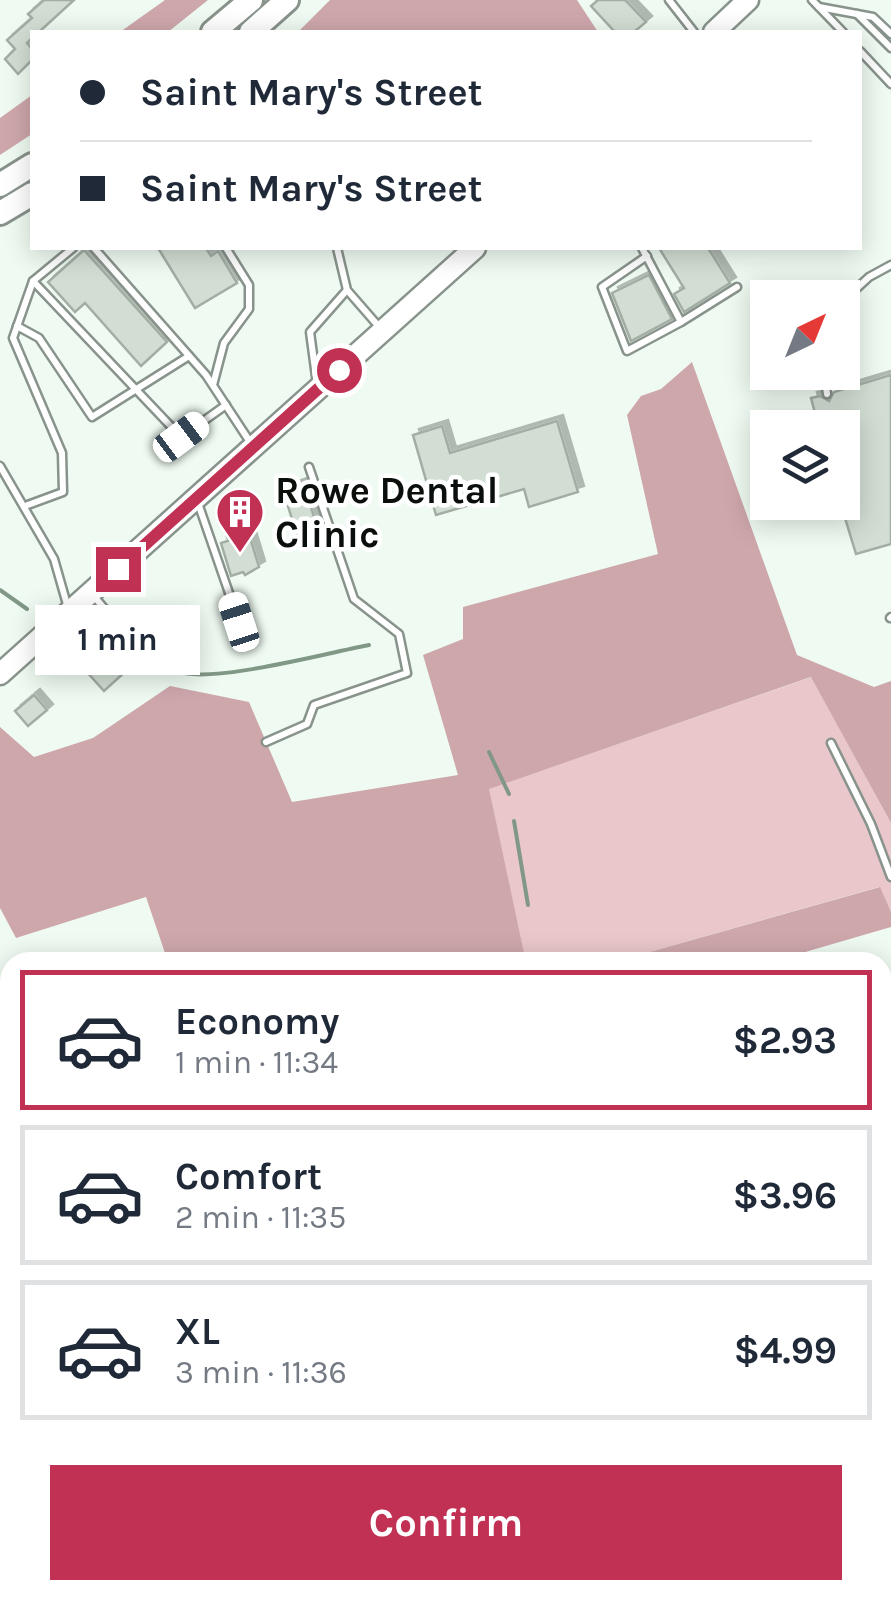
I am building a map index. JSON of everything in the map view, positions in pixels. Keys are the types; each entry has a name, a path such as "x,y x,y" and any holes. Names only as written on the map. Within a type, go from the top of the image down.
{"highway":[{"path":"215,30 251,0"},
{"path":"253,30 288,0"},
{"path":"0,185 30,167"},
{"path":"0,213 30,195"}],"main road":[{"path":"716,30 748,0"},
{"path":"0,674 473,250"}],"lane":[{"path":"669,0 692,30"},
{"path":"812,0 841,30"},
{"path":"819,7 874,17 891,34"},
{"path":"856,13 891,48"},
{"path":"862,53 891,84"},
{"path":"26,506 63,492 62,453 13,338 34,281 71,250"},
{"path":"96,250 189,356 254,447"},
{"path":"213,386 224,344 249,309 249,285 227,250"},
{"path":"337,250 347,290 382,330"},
{"path":"643,250 681,322"},
{"path":"647,256 602,287 627,351 738,288"},
{"path":"860,285 891,265"},
{"path":"34,281 181,437 226,405"},
{"path":"318,390 310,332 347,290"},
{"path":"17,326 39,338 92,417 189,356"},
{"path":"826,390 826,394"},
{"path":"0,466 54,559 69,612"},
{"path":"266,742 307,724 314,705 407,673 399,634 354,599 309,467"},
{"path":"196,497 239,622"},
{"path":"91,593 154,668"},
{"path":"831,743 871,824 891,877"}],"shaded area":[{"path":"165,0 208,0 170,30 123,30"},
{"path":"330,0 577,0 597,30 300,30"},
{"path":"30,96 30,135 0,155 0,118"},
{"path":"692,362 797,655 874,687 891,681 891,823 811,677 489,789 524,952 165,952 146,897 16,938 0,908 0,727 34,757 93,738 170,686 249,702 292,802 458,775 423,655 463,639 463,607 658,554 627,415 641,396 661,389"},
{"path":"812,677 891,823 891,912 879,887 649,952 524,952 488,789"},
{"path":"880,887 891,912 891,927 805,952 649,952"}],"building":[{"path":"44,0 74,0 41,30 30,30 30,62 18,74 5,59 15,49 7,40 32,18 28,14"},
{"path":"598,0 625,0 646,22 636,30 613,30 591,6"},
{"path":"84,250 167,342 141,366 85,303 75,312 48,282"},
{"path":"159,250 207,250 211,256 218,251 237,283 195,308"},
{"path":"660,250 709,250 730,283 684,312 674,294 684,288"},
{"path":"649,275 672,319 631,341 612,293"},
{"path":"891,375 891,544 856,554 846,520 860,520 860,410 814,410 811,398 820,396 829,401 834,392 860,390 860,384"},
{"path":"557,421 578,492 529,507 524,489 436,515 413,435 442,426 450,453"},
{"path":"304,483 320,538 300,545 283,490"},
{"name":"Rowe Dental Clinic","path":"249,534 259,567 245,575 243,572 231,576 221,543"},
{"path":"118,641 136,662 104,691 86,671"},
{"path":"34,695 47,710 28,726 15,711"}],"waterway":[{"path":"0,590 27,609"},
{"path":"136,618 165,662 178,671 193,674 242,671 369,645"},
{"path":"489,752 509,794"},
{"path":"514,821 528,905"}],"place":[{"name":"Rowe Dental Clinic","path":"240,554"}],"route":[{"path":"118,569 339,370"}]}
